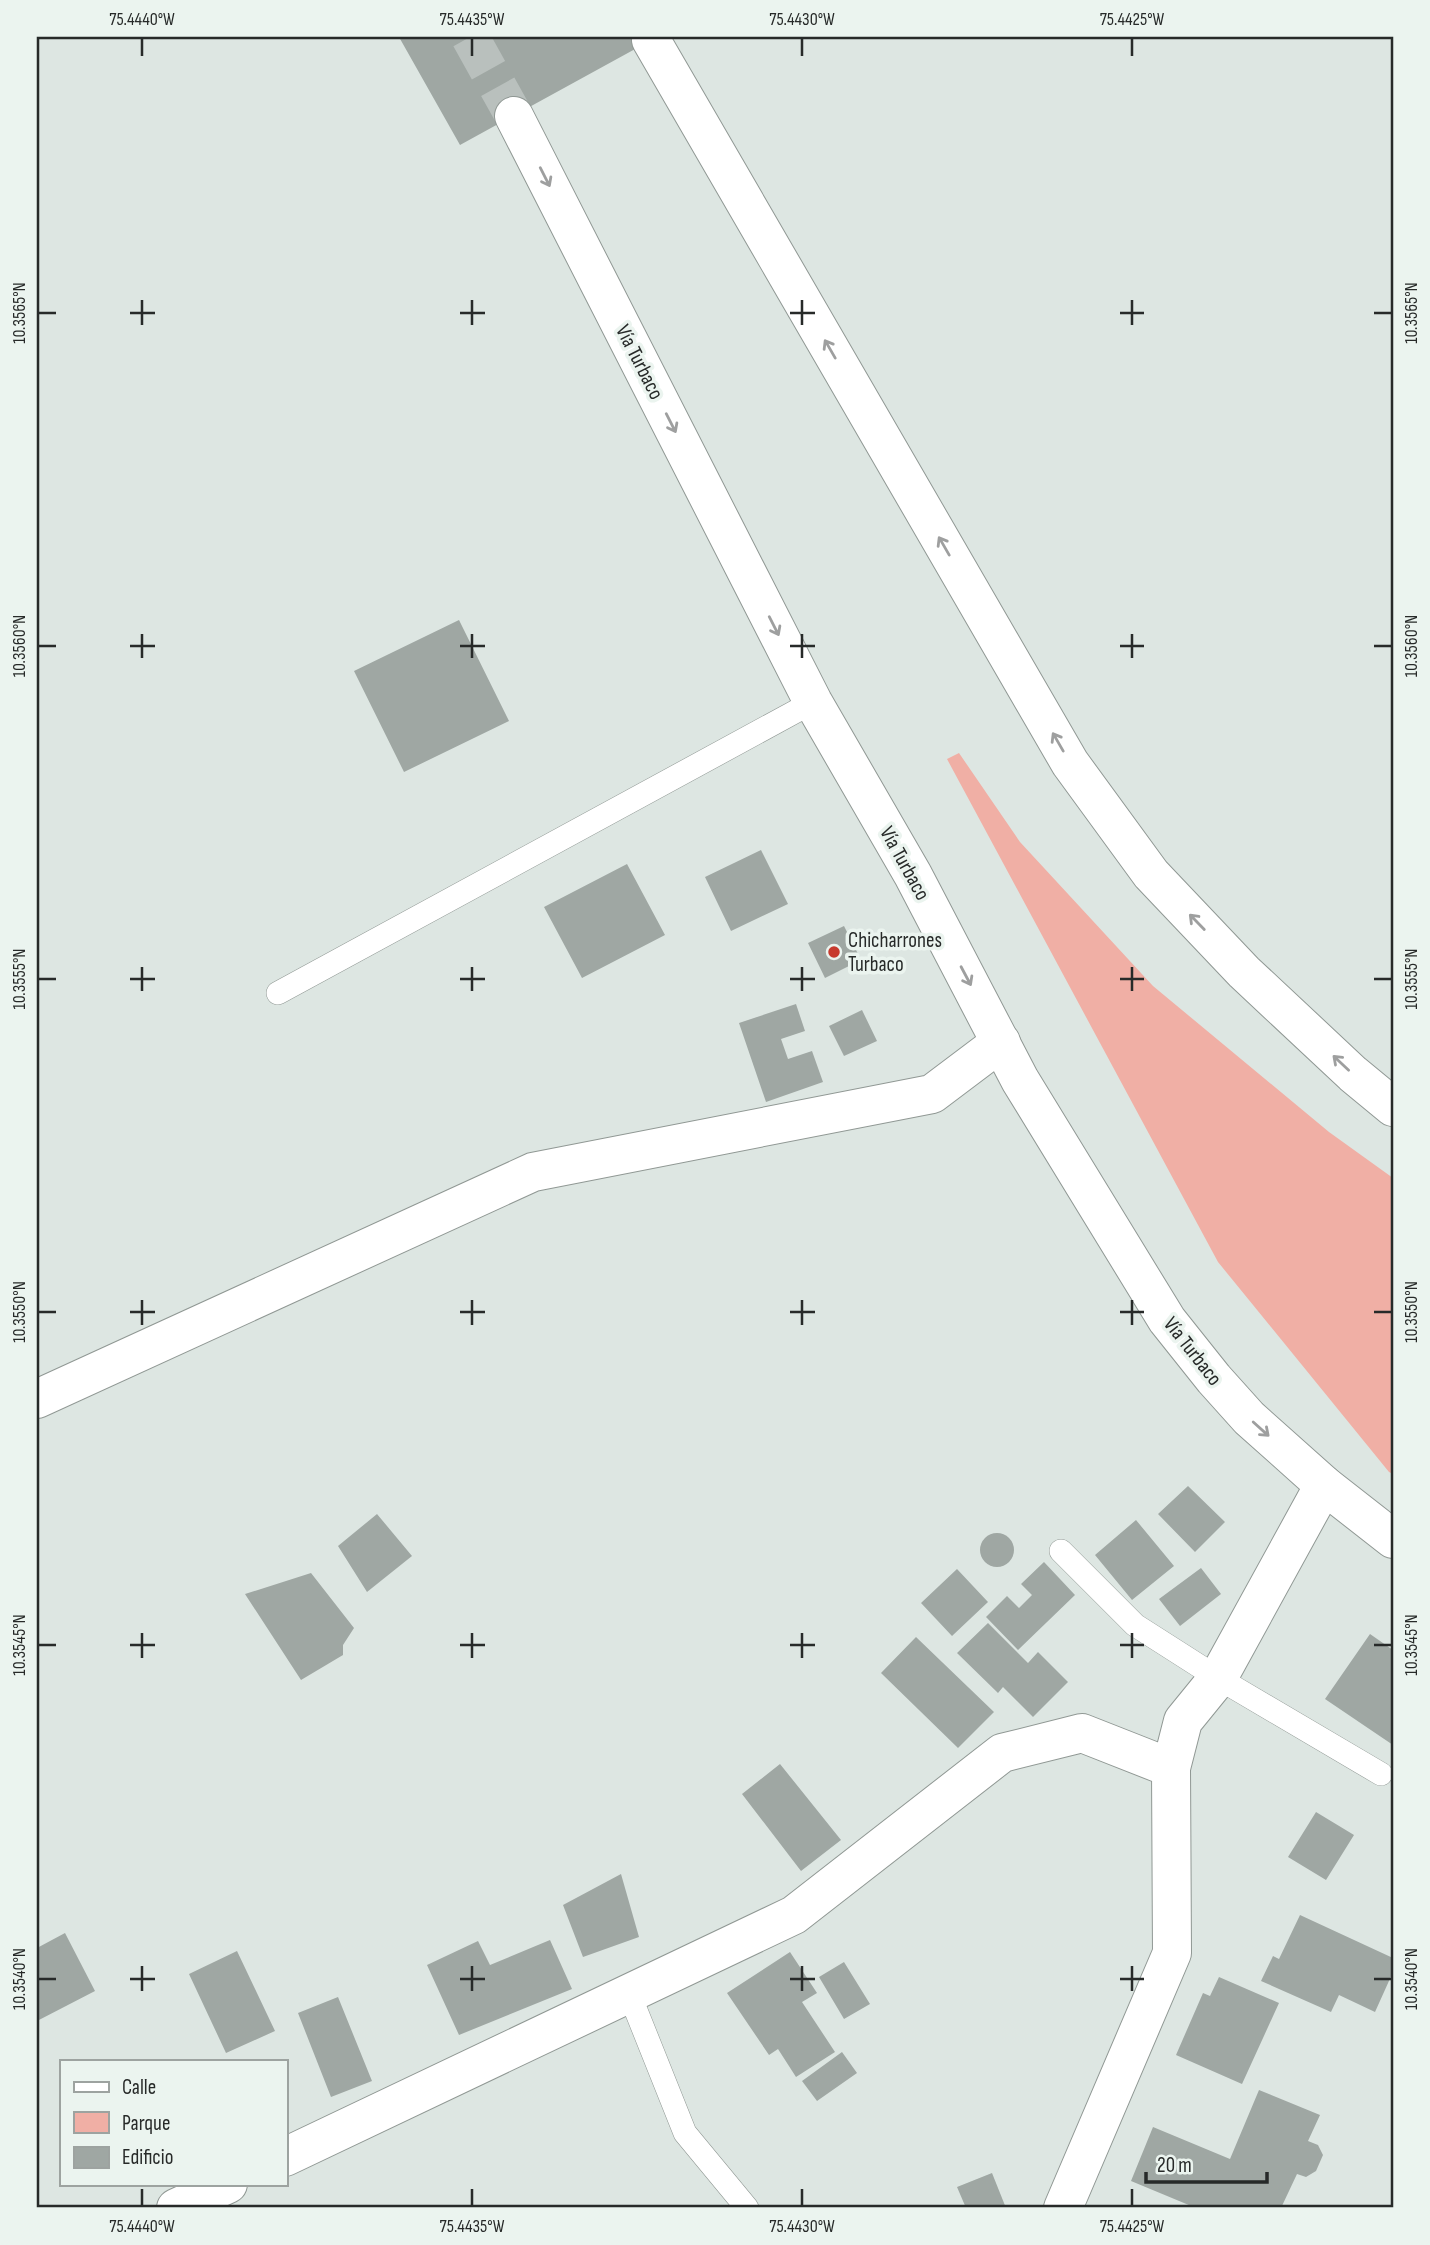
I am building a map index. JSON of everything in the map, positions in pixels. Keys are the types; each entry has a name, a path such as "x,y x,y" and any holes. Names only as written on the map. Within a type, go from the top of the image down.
{"main road":[{"path":"651,40 1070,762 1151,874 1244,972 1353,1074 1393,1107"},
{"name":"Vía Turbaco","path":"514,116 813,702 913,875 1020,1080 1167,1320 1249,1418 1324,1485 1393,1539"},
{"path":"37,1399 533,1172 932,1094 1001,1042"},
{"path":"1063,2208 1172,1953 1171,1768 1183,1721 1218,1678 1324,1485"},
{"path":"287,2156 794,1915 1002,1753 1082,1733 1171,1768"},
{"path":"176,2208 224,2186"}],"lane":[{"path":"278,993 813,702"},
{"path":"1061,1551 1135,1625 1218,1678 1381,1774"},
{"path":"629,1993 685,2133 747,2208"}],"green space":[{"path":"959,753 1020,842 1153,986 1329,1132 1393,1178 1393,1474 1218,1262 947,759"}],"building":[{"path":"399,37 657,37 460,145"},
{"path":"459,620 509,721 404,772 354,671"},
{"path":"761,850 788,904 731,931 705,877"},
{"path":"627,864 665,935 582,978 544,907"},
{"name":"Chicharrones Turbaco","path":"844,926 861,960 825,978 808,943"},
{"path":"796,1004 805,1031 781,1039 788,1059 812,1051 823,1082 766,1102 739,1023"},
{"path":"862,1010 877,1041 844,1056 829,1026"},
{"path":"1188,1486 1225,1522 1195,1552 1158,1514"},
{"path":"377,1514 412,1556 367,1592 338,1546"},
{"path":"1136,1520 1174,1566 1132,1600 1095,1555"},
{"path":"997,1533 1009,1538 1014,1550 1009,1562 997,1567 985,1562 980,1550 985,1538"},
{"path":"1044,1562 1075,1595 1018,1650 986,1617 1007,1596 1019,1608 1032,1595 1021,1584"},
{"path":"1201,1568 1221,1594 1180,1626 1159,1599"},
{"path":"957,1569 988,1602 952,1636 921,1603"},
{"path":"311,1573 354,1628 343,1645 343,1655 301,1680 245,1594"},
{"path":"988,1623 1028,1663 1038,1652 1068,1682 1033,1717 1003,1687 998,1693 957,1653"},
{"path":"1370,1634 1393,1650 1393,1745 1325,1699"},
{"path":"916,1637 994,1712 958,1748 881,1673"},
{"path":"780,1764 841,1840 801,1871 742,1794"},
{"path":"1316,1812 1354,1835 1326,1880 1288,1857"},
{"path":"621,1874 639,1937 583,1957 563,1905"},
{"path":"1300,1915 1393,1958 1393,1972 1375,2012 1339,1995 1331,2012 1261,1981 1273,1956 1279,1959"},
{"path":"65,1933 95,1991 37,2021 37,1948"},
{"path":"550,1940 572,1989 459,2035 427,1965 478,1941 490,1965"},
{"path":"237,1951 275,2031 226,2053 189,1974"},
{"path":"790,1952 817,1993 802,2002 835,2052 796,2077 778,2049 769,2055 727,1993"},
{"path":"844,1962 870,2004 844,2019 819,1977"},
{"path":"1219,1977 1279,2003 1242,2084 1176,2055 1203,1993 1210,1996"},
{"path":"338,1997 372,2081 331,2097 298,2013"},
{"path":"842,2052 857,2073 817,2101 802,2081"},
{"path":"1259,2090 1320,2115 1308,2141 1318,2145 1323,2155 1316,2171 1306,2177 1297,2174 1281,2208 1196,2208 1131,2181 1153,2127 1230,2159"},
{"path":"992,2173 1006,2208 966,2208 957,2187"}],"tunnel":[{"path":"470,37 514,116"}],"place":[{"name":"Chicharrones Turbaco","path":"834,952"}]}
